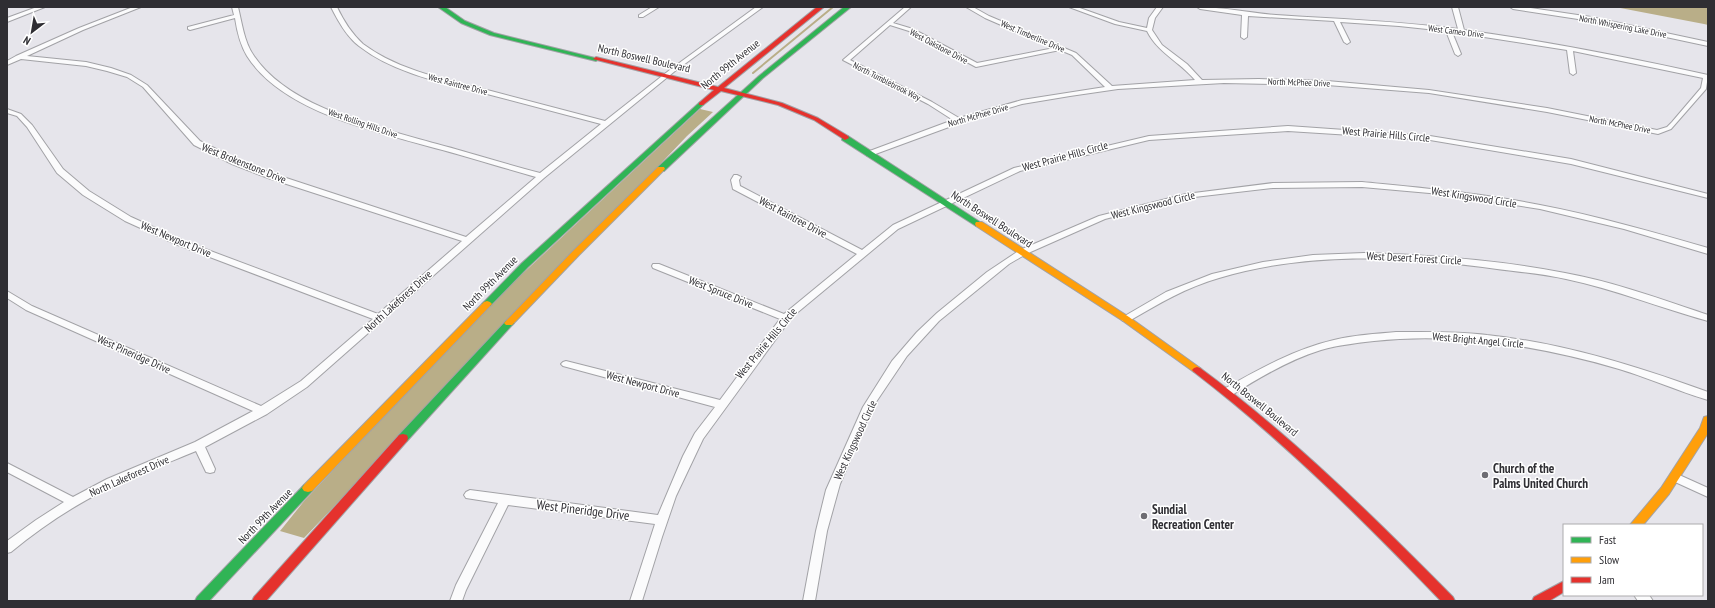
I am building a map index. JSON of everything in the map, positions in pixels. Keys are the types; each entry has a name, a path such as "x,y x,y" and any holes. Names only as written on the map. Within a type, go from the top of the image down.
{"main road":[{"name":"North Boswell Boulevard","path":"441,7 463,22 492,34 744,94 780,104 816,119 1126,319 1228,392 1296,449 1342,492 1390,539 1448,601"},
{"name":"North 99th Avenue","path":"201,601 410,381 525,265 670,131 719,88 821,7"},
{"path":"258,601 444,392 517,313 649,181 744,94 848,7"},
{"path":"1637,524 1655,507 1677,478 1705,429 1708,420"},
{"path":"1538,601 1563,587"}],"street":[{"path":"7,20 42,7"},
{"path":"7,63 81,29 138,7"},
{"name":"West Rolling Hills Drive","path":"235,7 243,41 253,60 267,76 287,91 312,105 344,119 378,130 541,176"},
{"name":"West Raintree Drive","path":"334,7 340,20 360,44 381,57 411,71 606,123"},
{"path":"641,16 656,7"},
{"name":"North Lakeforest Drive","path":"7,548 28,530 73,502 125,476 199,444 264,410 304,384 541,176 667,75 760,7"},
{"name":"North Tumblebrook Way","path":"908,7 846,60 930,103 957,120"},
{"name":"West Timberline Drive","path":"969,7 987,17 1074,54 1110,88"},
{"path":"1072,7 1117,23 1149,30 1162,50 1184,64 1200,82"},
{"path":"1149,30 1152,18 1160,7"},
{"name":"West Cameo Drive","path":"1200,7 1245,13 1336,19 1461,31 1570,49 1707,77"},
{"path":"1455,7 1461,31"},
{"name":"North Whispering Lake Drive","path":"1513,7 1591,19 1708,44"},
{"path":"1244,37 1245,13"},
{"path":"190,28 237,16"},
{"path":"1336,19 1347,42"},
{"name":"West Oakstone Drive","path":"888,23 911,30 976,65 1062,48"},
{"path":"1448,30 1458,54"},
{"path":"1570,49 1572,73"},
{"name":"West Brokenstone Drive","path":"18,57 86,64 109,69 129,76 144,86 197,143 235,162 271,176 467,240"},
{"name":"North McPhee Drive","path":"870,154 912,136 957,120 1016,104 1110,88 1242,80 1322,82 1405,89 1543,109 1658,132 1669,128 1674,123 1704,88 1707,77"},
{"name":"West Newport Drive","path":"7,111 19,115 30,126 60,171 86,193 128,219 181,243 380,318"},
{"name":"West Prairie Hills Circle","path":"636,601 661,520 677,481 698,438 740,373 785,318 834,271 859,252 885,234 941,201 978,183 1027,165 1096,147 1177,134 1260,129 1356,131 1481,145 1584,164 1708,196"},
{"name":"West Raintree Drive","path":"737,176 735,180 736,188 859,252"},
{"name":"West Kingswood Circle","path":"809,601 819,539 833,487 867,409 900,359 929,325 995,270 1022,253 1068,230 1144,205 1208,192 1245,188 1338,184 1408,188 1492,198 1596,220 1708,251"},
{"name":"West Desert Forest Circle","path":"1126,319 1142,308 1198,282 1252,267 1291,260 1374,255 1430,257 1477,262 1566,276 1654,300 1708,318"},
{"name":"West Spruce Drive","path":"656,266 785,318"},
{"name":"West Pineridge Drive","path":"7,294 29,308 264,410"},
{"name":"West Bright Angel Circle","path":"1228,392 1254,376 1294,356 1349,340 1397,336 1451,335 1520,343 1572,353 1639,371 1708,396"},
{"name":"West Newport Drive","path":"566,364 719,404"},
{"path":"199,444 210,470"},
{"path":"7,467 73,502"},
{"path":"1677,478 1708,493"},
{"name":"West Pineridge Drive","path":"470,495 661,520"},
{"path":"456,601 460,589 505,500"}],"shaded area":[{"path":"1615,7 1708,7 1708,25 1704,24"},
{"path":"700,109 713,112 687,136 304,538 280,531 305,500 423,375 519,277"}],"waterway":[{"path":"753,73 833,7"}],"traffic: fast":[{"path":"441,7 463,22 492,34 596,59"},
{"path":"661,169 761,77 848,7"},
{"path":"487,304 525,265 701,104"},
{"path":"845,138 979,224"},
{"path":"403,438 509,323"},
{"path":"201,601 308,488"}],"traffic: slow":[{"path":"509,323 576,253 661,169"},
{"path":"979,224 1126,319 1197,370"},
{"path":"308,488 487,304"},
{"path":"1637,524 1665,491 1705,429 1708,420"}],"traffic: jam":[{"path":"701,104 821,7"},
{"path":"596,59 780,104 816,119 845,138"},
{"path":"1197,370 1297,451 1359,510 1449,601"},
{"path":"258,601 403,438"},
{"path":"1538,601 1563,587"}],"place":[{"name":"Church of the Palms United Church","path":"1485,475"},
{"name":"Sundial Recreation Center","path":"1144,516"}]}
